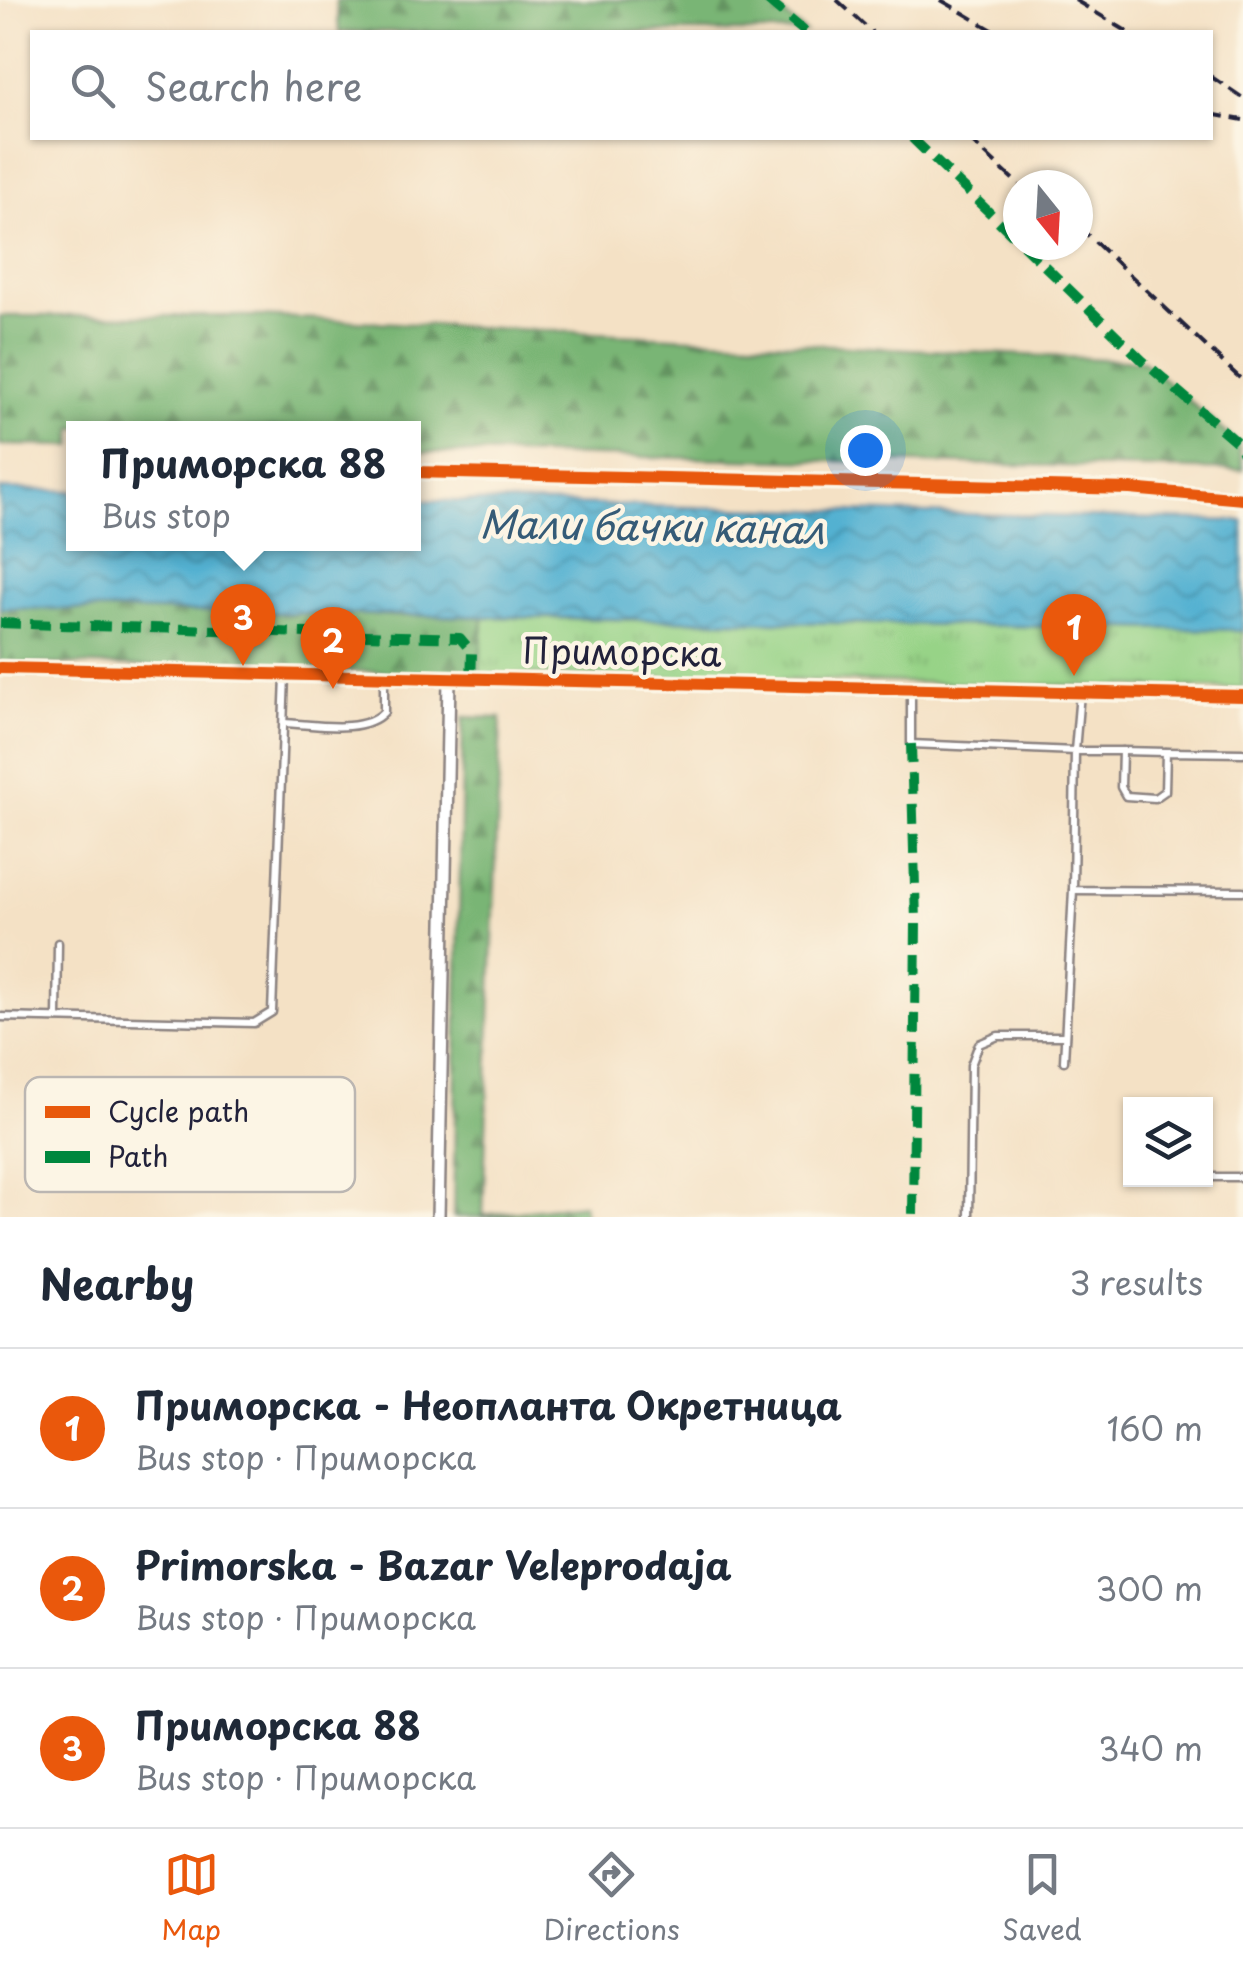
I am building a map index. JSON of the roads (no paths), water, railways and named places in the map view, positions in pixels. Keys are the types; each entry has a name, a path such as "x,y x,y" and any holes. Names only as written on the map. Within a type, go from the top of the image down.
{"street":[{"name":"Приморска","path":"0,668 1243,696"},
{"path":"438,1217 449,680"}],"lane":[{"path":"0,1016 254,1023 272,1012 285,676"},
{"path":"284,723 362,725 376,720 384,712 384,678"},
{"path":"911,690 911,744 1075,752 1243,753"},
{"path":"1064,1061 1080,693"},
{"path":"1122,751 1121,787 1126,796 1154,798 1164,791 1166,752"},
{"path":"1073,890 1243,891"},
{"path":"57,1018 58,943"},
{"path":"969,1217 971,1065 979,1044 998,1036 1065,1036"},
{"path":"1213,1177 1243,1177"}],"water":[{"name":"Мали бачки канал","path":"0,489 66,491 66,551 421,551 421,500 1243,521 1243,630 0,608"}],"railway":[{"path":"837,0 870,30"},
{"path":"941,0 993,30"},
{"path":"1075,0 1125,30"},
{"path":"1213,78 1243,98"},
{"path":"1213,115 1243,120"},
{"path":"970,140 1003,170"},
{"path":"1093,240 1243,381"}],"place":[{"name":"Приморска 88","path":"243,666"},
{"name":"Приморска - Неопланта Окретница","path":"1074,676"},
{"name":"Primorska - Bazar Veleprodaja","path":"333,689"}]}
